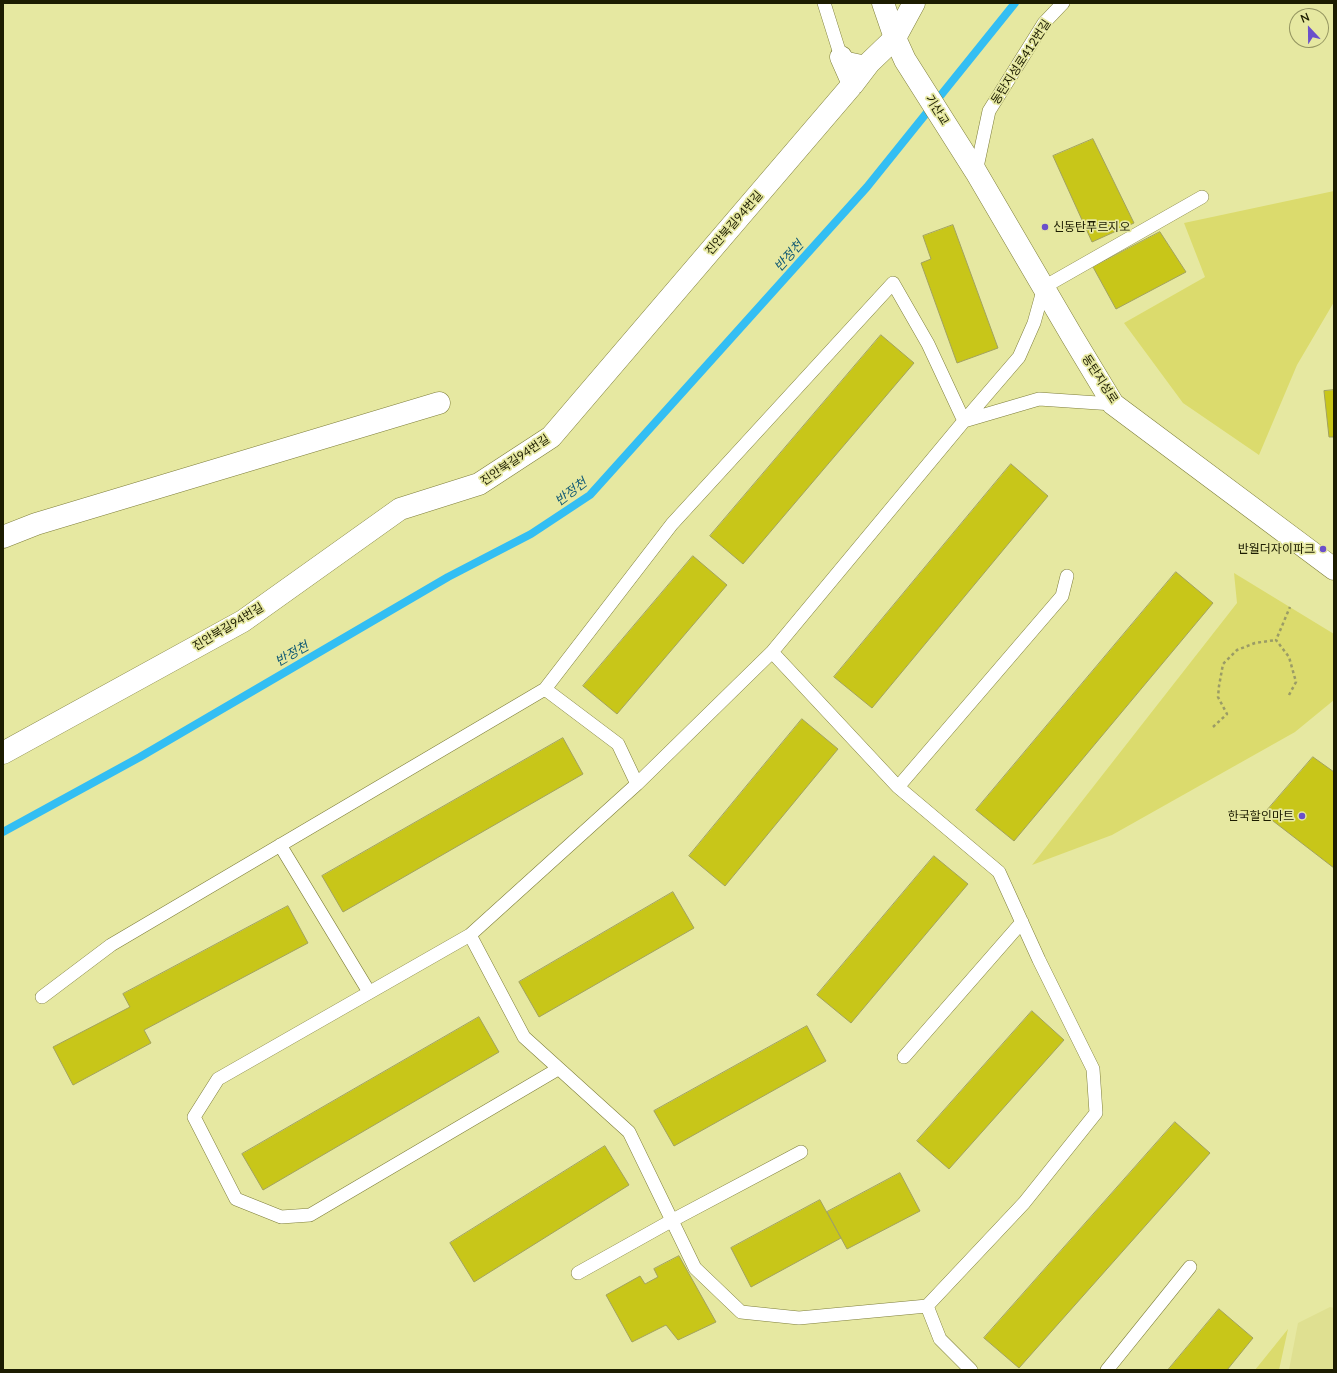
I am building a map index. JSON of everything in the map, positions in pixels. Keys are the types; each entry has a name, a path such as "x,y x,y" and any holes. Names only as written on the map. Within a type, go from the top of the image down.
{"street":[{"path":"883,3 895,38"},
{"path":"895,38 914,3"},
{"name":"기산교","path":"895,38 906,60 972,166"},
{"name":"진안북길94번길","path":"3,753 243,621 400,509 480,484 551,437 853,84 869,63 895,38"},
{"path":"841,57 853,84"},
{"name":"동탄지성로","path":"972,166 1113,404 1334,569"},
{"path":"3,537 36,524 439,403"}],"lane":[{"path":"824,3 841,57 869,63"},
{"name":"동탄지성로412번길","path":"972,166 989,111 1044,23 1063,3"},
{"path":"558,1069 310,1215 281,1217 236,1199 194,1117 218,1079 470,935 637,784 772,652 1019,357 1034,323 1044,287 1202,197"},
{"path":"42,997 111,945 545,689 672,524 893,283 928,344 964,421"},
{"path":"964,421 1039,400 1113,404"},
{"path":"898,787 1062,596 1067,576"},
{"path":"470,935 524,1037 629,1132 695,1268 741,1312 799,1318 927,1306 1024,1203 1096,1113 1093,1069 1039,960 1000,872 898,787 772,652"},
{"path":"545,689 618,744 637,784"},
{"path":"280,845 370,992"},
{"path":"904,1057 1022,922"},
{"path":"578,1273 801,1152"},
{"path":"1107,1370 1190,1267"},
{"path":"927,1306 940,1339 971,1370"}],"path":[{"path":"1276,640 1290,608"},
{"path":"1276,640 1289,657 1296,682 1289,696"},
{"path":"1213,727 1227,714 1218,697 1224,664 1238,650 1255,643 1276,640"}],"shaded area":[{"path":"1334,191 1334,302 1297,365 1259,455 1183,403 1124,323 1205,277 1184,223"},
{"path":"1234,573 1334,634 1334,700 1295,732 1112,835 1032,865 1237,603"},
{"path":"1330,1307 1334,1308 1334,1370 1289,1370 1298,1323"},
{"path":"1288,1329 1279,1370 1255,1370"}],"building":[{"path":"1093,139 1134,223 1092,242 1053,156"},
{"path":"953,225 998,348 957,363 921,263 931,259 923,236"},
{"path":"1160,232 1186,272 1116,309 1093,267"},
{"path":"881,335 914,363 743,564 710,536"},
{"path":"1334,390 1334,437 1329,437 1324,391"},
{"path":"1011,464 1048,496 872,708 834,677"},
{"path":"693,556 727,585 617,714 583,686"},
{"path":"1176,572 1213,603 1014,841 976,810"},
{"path":"802,719 838,749 725,886 689,856"},
{"path":"563,738 583,774 343,912 322,876"},
{"path":"1313,757 1334,772 1334,868 1264,814"},
{"path":"934,856 968,884 851,1023 817,995"},
{"path":"673,892 694,928 539,1017 519,982"},
{"path":"288,906 308,943 144,1030 151,1043 73,1085 53,1047 130,1007 123,994"},
{"path":"1032,1011 1064,1040 949,1169 917,1141"},
{"path":"479,1017 499,1052 263,1190 242,1154"},
{"path":"807,1026 826,1061 674,1146 654,1111"},
{"path":"1175,1122 1210,1153 1019,1368 984,1338"},
{"path":"605,1146 629,1185 474,1282 450,1243"},
{"path":"900,1173 920,1211 847,1249 827,1212"},
{"path":"820,1200 841,1238 751,1287 731,1248"},
{"path":"679,1256 716,1322 678,1340 666,1325 632,1342 606,1295 640,1276 645,1284 658,1277 654,1269"},
{"path":"1219,1309 1253,1338 1227,1370 1168,1370"}],"waterway":[{"name":"반정천","path":"3,832 140,757 448,577 531,534 590,495 867,187 1015,3"}],"place":[{"name":"신동탄푸르지오","path":"1045,227"},
{"name":"반월더자이파크","path":"1323,549"},
{"name":"한국할인마트","path":"1302,816"}]}
